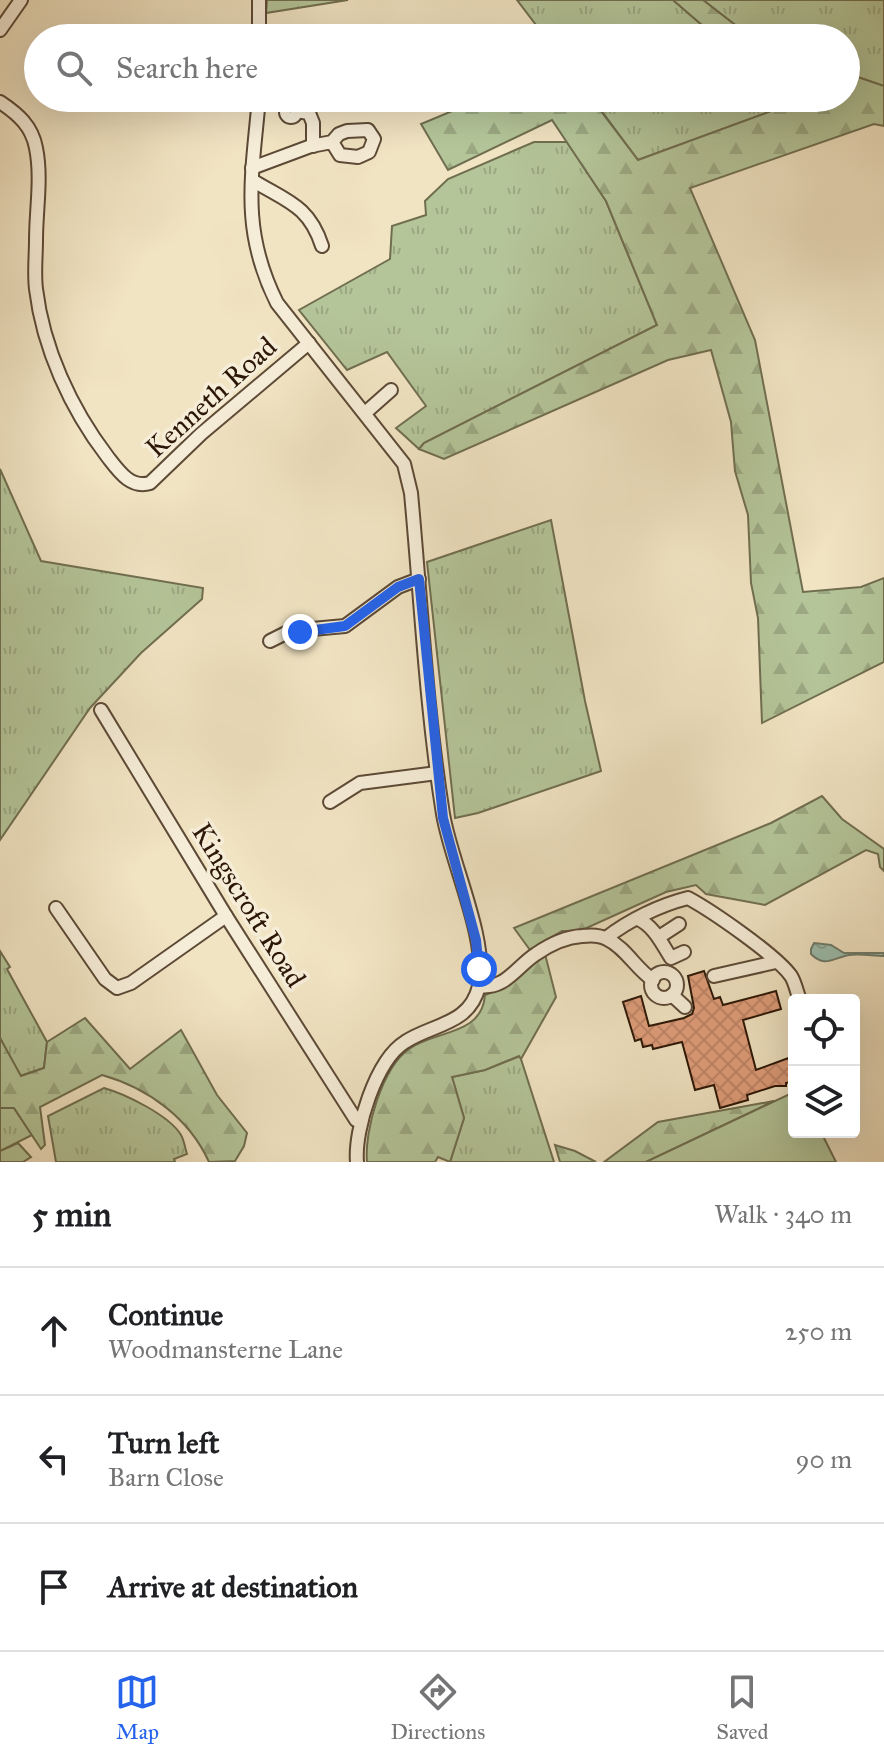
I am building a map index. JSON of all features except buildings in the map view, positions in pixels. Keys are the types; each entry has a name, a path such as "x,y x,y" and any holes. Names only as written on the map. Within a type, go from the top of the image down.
{"street":[{"path":"0,30 21,0"},
{"path":"259,0 259,24"},
{"name":"Kenneth Road","path":"0,102 25,121 36,146 36,288 47,341 69,395 97,444 123,476 138,485 150,483 201,434 309,343"},
{"path":"258,112 252,174 252,228 255,249 277,303 404,464 411,493 443,818 476,940 479,986 469,1006 454,1022 407,1040 396,1048 383,1068 360,1122 357,1162"},
{"path":"302,112 309,113 313,123 313,146"},
{"path":"252,174 313,146 332,142"},
{"path":"252,174 306,213 322,246"},
{"path":"365,413 391,390"},
{"path":"270,641 290,631 345,626 398,587 419,579"},
{"name":"Kingscroft Road","path":"101,710 226,916 348,1109 360,1122"},
{"path":"330,802 360,783 437,773"},
{"path":"479,986 489,988 505,982 536,954 572,937 606,938 669,903 688,898 710,910 776,962 791,976 798,994"},
{"path":"56,908 105,979 117,988 131,983 226,916"},
{"path":"638,919 659,937 671,958 684,952"},
{"path":"659,937 679,924"},
{"path":"606,938 653,980"},
{"path":"714,976 776,962"},
{"path":"662,973 674,977 677,985 672,995 664,998 656,995 652,988 653,980 662,973"},
{"path":"672,995 685,1007"}],"green space":[{"path":"267,0 348,0 266,13"},
{"path":"517,0 673,0 701,24 535,24"},
{"path":"673,0 703,0 734,24 701,24"},
{"path":"703,0 884,0 884,86 860,78 860,24 734,24"},
{"path":"860,78 884,86 884,126 874,124 690,188 755,340 803,592 861,587 884,578 884,662 762,723 758,618 751,583 748,515 735,471 731,422 711,350 668,360 444,459 419,449 424,443 657,325 606,201 552,120 448,170 421,124 450,112 602,112 638,160 769,112 860,112"},
{"path":"602,112 769,112 638,160"},
{"path":"534,142 567,142 606,201 657,325 424,443 419,449 396,428 426,406 387,352 347,370 299,310 390,259 392,226 426,215 425,201 448,179"},
{"path":"0,469 41,561 203,588 202,599 141,653 90,708 0,840"},
{"path":"551,520 601,771 455,818 427,562"},
{"path":"822,796 842,819 884,849 884,871 880,867 878,854 866,850 765,905 706,894 696,885 666,892 580,931 562,931 530,950 514,928 771,823"},
{"path":"0,951 47,1042 44,1068 20,1076 0,1038"},
{"path":"545,954 556,997 521,1059 519,1056 485,1070 452,1077 464,1118 450,1162 438,1157 435,1162 367,1162 368,1134 377,1101 399,1058 420,1043 456,1030 476,1018 485,995 508,986 528,964"},
{"path":"85,1018 130,1069 181,1030 217,1095 247,1133 235,1161 209,1162 190,1132 165,1107 135,1088 102,1075 40,1107 45,1145 41,1149 14,1108 0,1108 0,1038 21,1076 44,1068 47,1042"},
{"path":"520,1056 554,1162 450,1162 464,1118 452,1077 485,1070"},
{"path":"104,1088 134,1100 167,1120 181,1135 187,1154 174,1159 175,1162 56,1162 48,1116"},
{"path":"788,1095 788,1138 824,1138 836,1162 646,1162"},
{"path":"774,1101 646,1162 604,1162 658,1122"},
{"path":"0,1108 14,1108 32,1135 0,1151"},
{"path":"18,1143 31,1157 23,1162 0,1162 0,1151"},
{"path":"555,1145 575,1151 596,1162 560,1162"}],"water":[{"path":"814,943 831,945 844,953 884,953 884,956 853,954 829,961 821,960 811,954"}],"route":[{"path":"300,632 345,626 398,587 419,579 443,818 476,940 479,969"}]}
